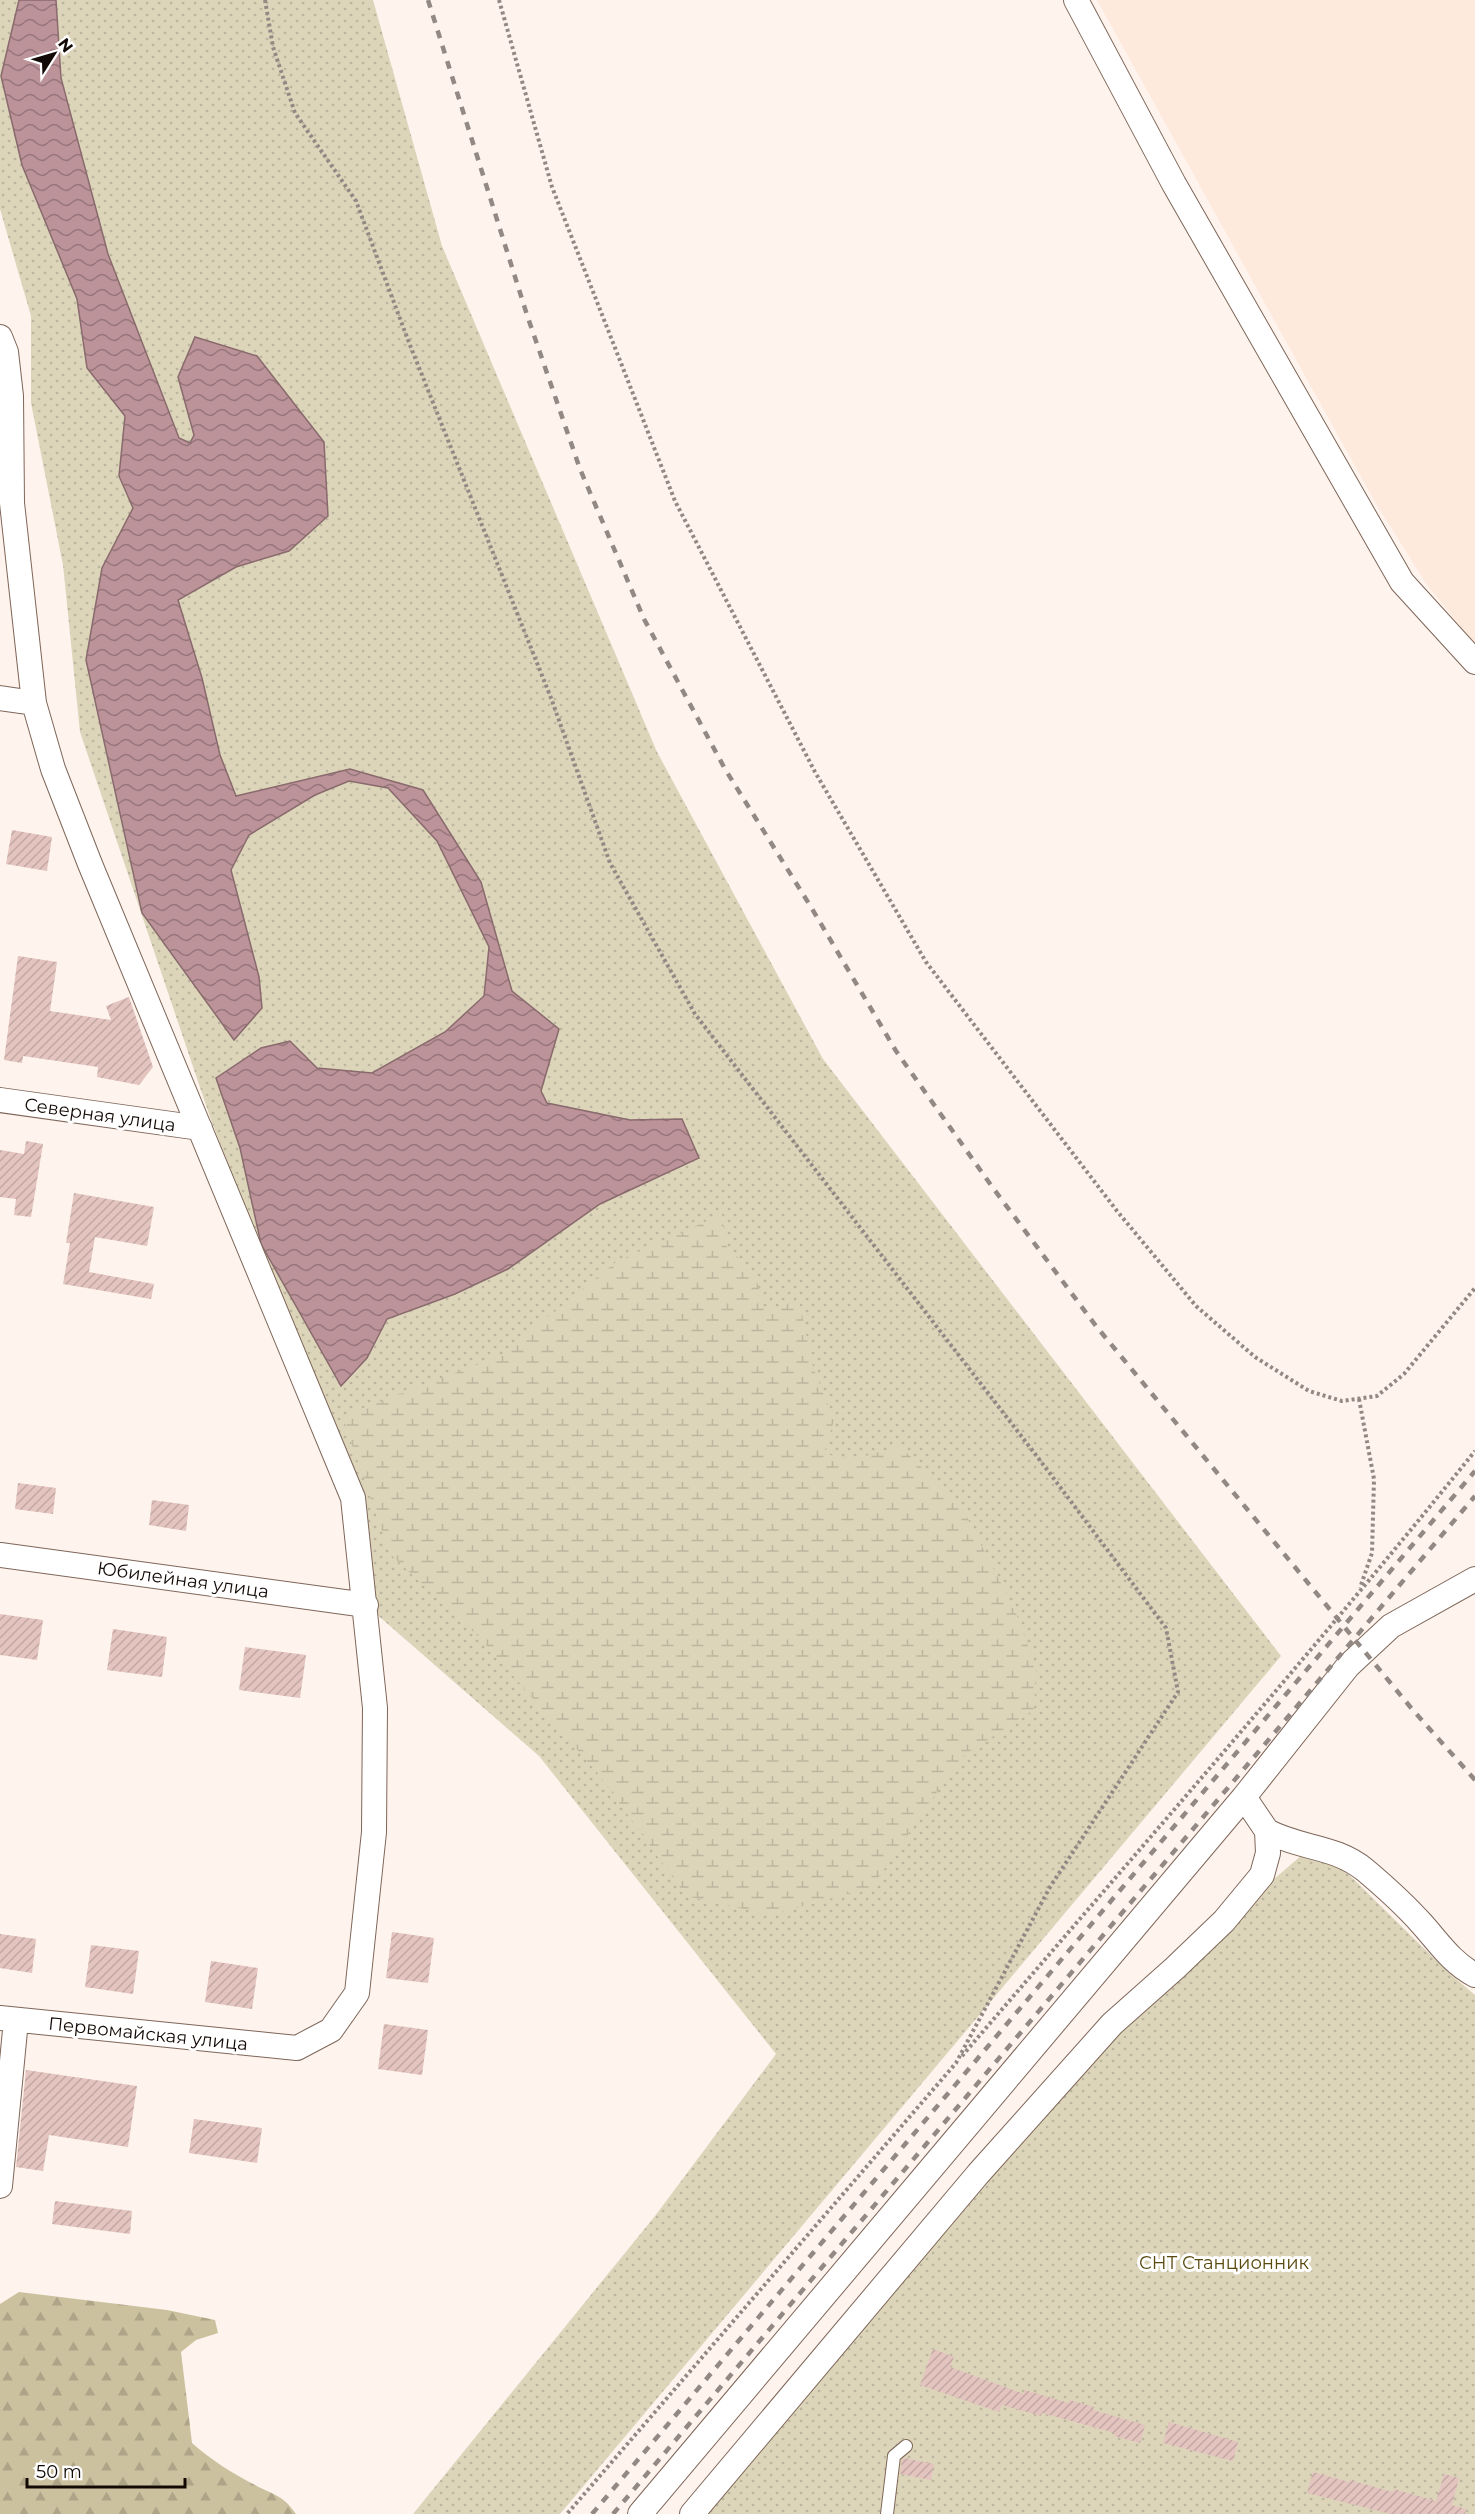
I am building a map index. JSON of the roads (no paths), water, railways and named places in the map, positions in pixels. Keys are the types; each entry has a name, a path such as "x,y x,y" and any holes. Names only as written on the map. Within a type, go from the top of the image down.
{"street":[{"path":"1076,0 1174,184 1402,582 1475,662"},
{"path":"0,336 6,352 10,396 12,503 34,703 52,769 353,1498 366,1605"},
{"path":"0,698 34,703"},
{"name":"Северная улица","path":"0,1101 200,1128"},
{"name":"Юбилейная улица","path":"0,1555 366,1605"},
{"path":"640,2514 1244,1797 1348,1666 1391,1626 1475,1579"},
{"name":"Первомайская улица","path":"8,2019 297,2048 331,2030 357,1993 374,1832 375,1708 366,1605"},
{"path":"1244,1797 1267,1831 1284,1840 1337,1852 1364,1869 1421,1923 1448,1955 1475,1975"},
{"path":"692,2514 978,2174 1104,2033 1224,1921 1262,1875 1268,1853 1267,1831"},
{"path":"0,2186 8,2019"}],"lane":[{"path":"887,2514 894,2456 906,2446"}],"water":[{"path":"19,0 56,0 61,78 108,254 179,438 190,443 194,435 178,377 195,337 257,356 324,442 328,516 289,551 236,567 178,600 202,678 220,755 236,796 350,769 423,790 481,882 512,991 559,1029 541,1091 547,1103 630,1120 682,1119 699,1158 600,1204 508,1269 455,1294 387,1319 367,1358 341,1386 261,1244 240,1148 216,1078 261,1048 290,1041 317,1068 372,1073 445,1032 484,996 489,947 437,841 388,788 349,781 315,795 249,835 231,870 259,977 262,1008 234,1040 142,913 86,660 102,568 133,508 119,476 125,416 87,368 77,299 22,165 1,76"}],"railway":[{"path":"428,0 527,315 580,469 644,619 725,769 811,907 896,1051 993,1188 1096,1326 1412,1709 1475,1780"},
{"path":"592,2514 1475,1471"},
{"path":"613,2514 1475,1496"}],"park label":[{"name":"СНТ Станционник","path":"1224,2263"}]}
